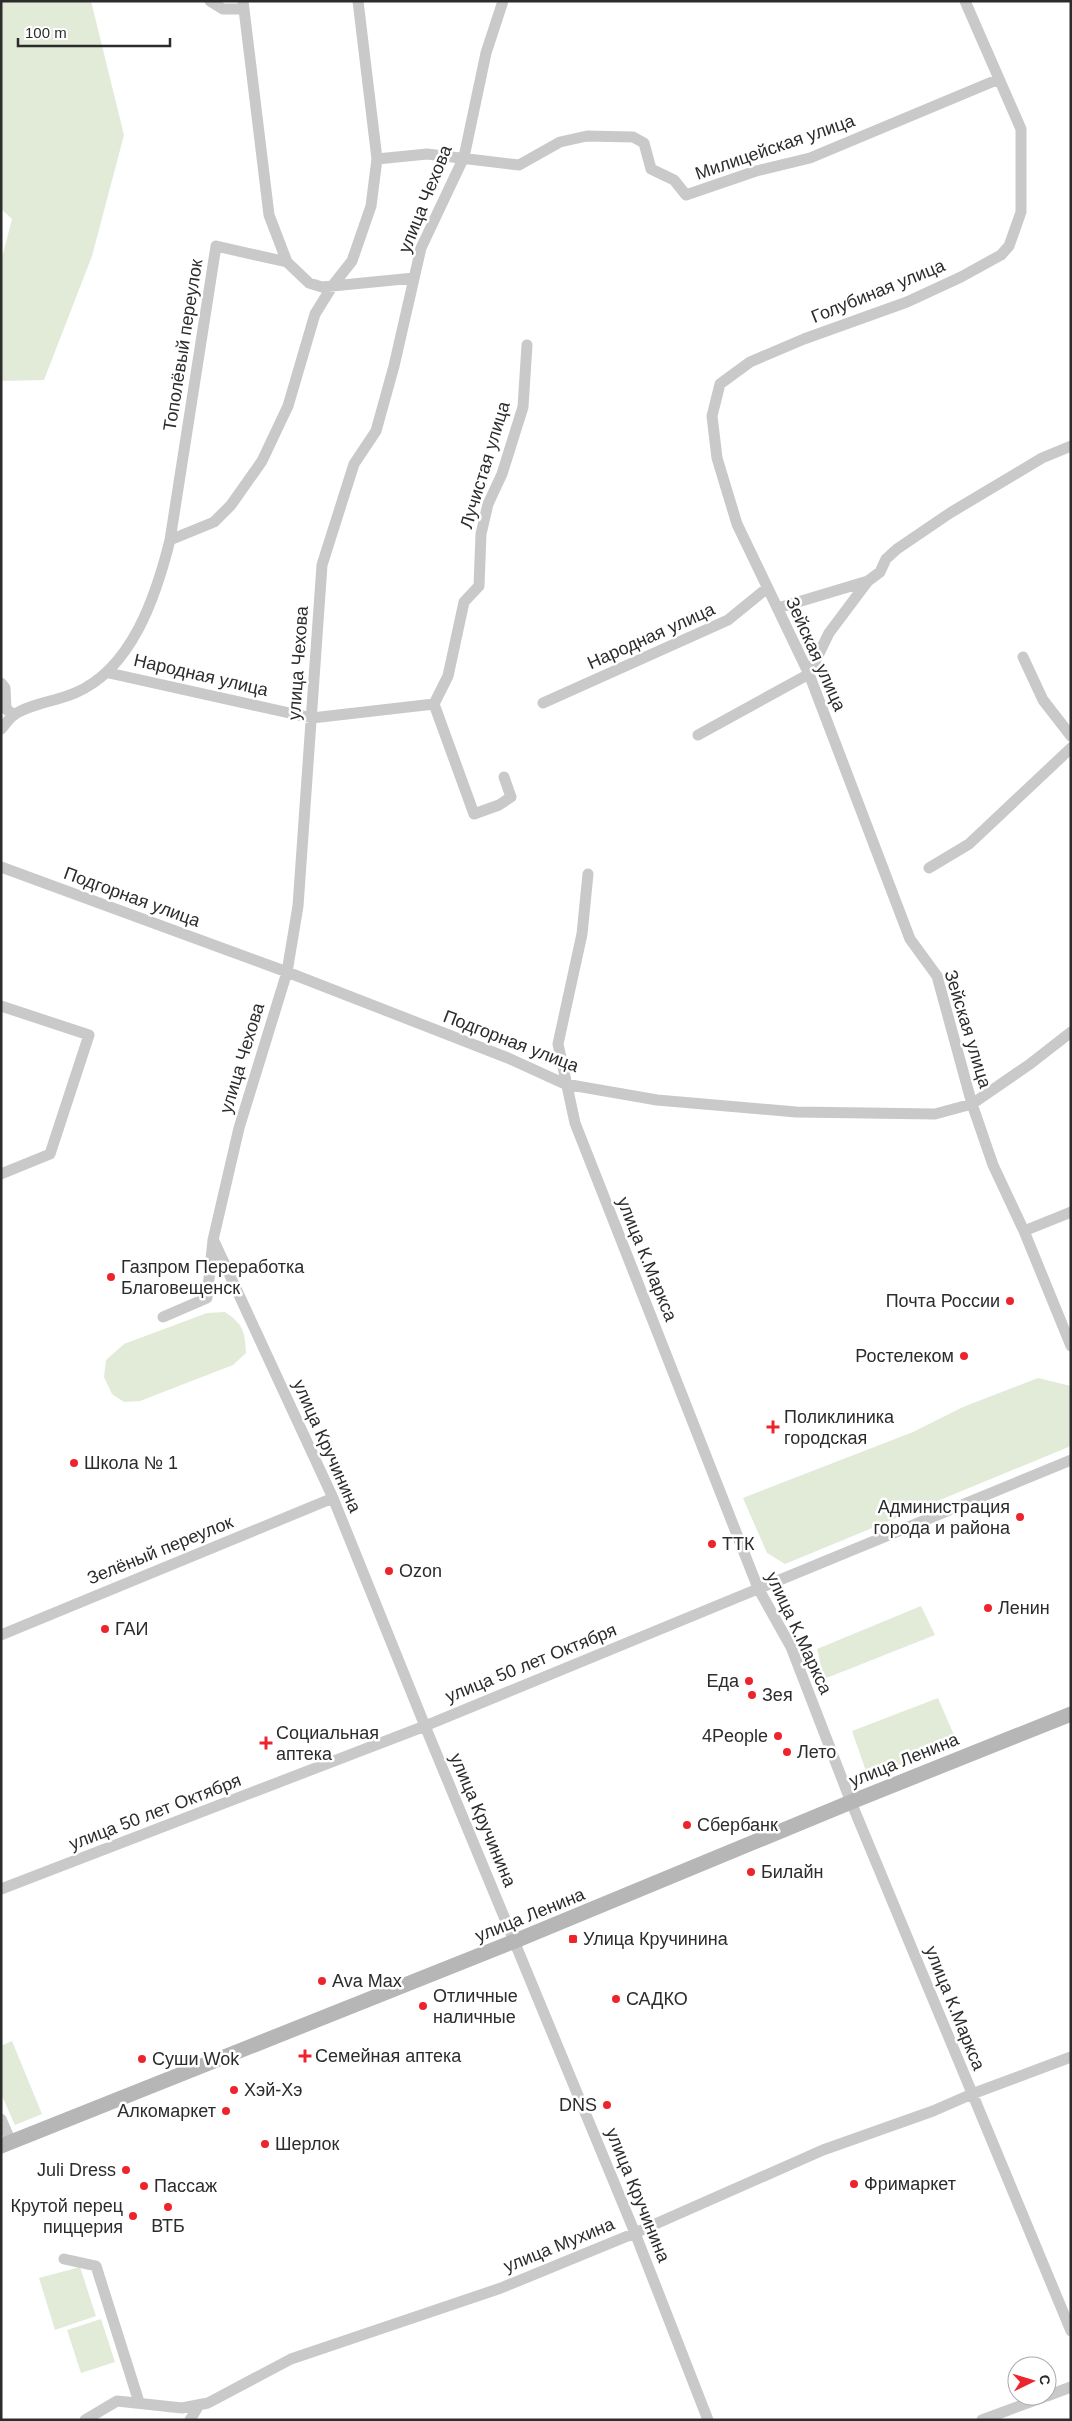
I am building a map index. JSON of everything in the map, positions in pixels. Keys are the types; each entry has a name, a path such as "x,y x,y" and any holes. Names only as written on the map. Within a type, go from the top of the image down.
{"main road":[{"name":"улица Ленина","path":"6,2144 516,1941 851,1802 1071,1714"}],"street":[{"path":"210,1 223,9 243,5 269,215 287,262 309,283 322,287 414,278"},
{"path":"1,729 14,715 74,694 93,685 109,672 132,642 164,564 170,540 214,522 232,505 262,461 288,406 315,314 333,285 352,261 371,206 377,159 358,1"},
{"name":"улица Чехова","path":"163,1317 207,1298 213,1240 239,1128 287,972 298,906 322,566 354,464 376,431 394,366 421,248 464,157 486,53 503,1"},
{"name":"Голубиная улица","path":"766,589 737,524 717,458 712,416 720,384 750,362 804,339 907,302 960,277 1001,254 1009,246 1022,212 1021,130 965,1"},
{"name":"Милицейская улица","path":"377,159 427,154 519,165 560,142 587,136 633,137 644,143 652,169 674,180 686,194 756,171 810,158 999,79"},
{"name":"Тополёвый переулок","path":"170,540 216,246 287,262"},
{"name":"Лучистая улица","path":"434,704 448,676 464,602 479,586 481,534 488,504 502,474 523,407 527,345"},
{"path":"698,735 808,674 829,633 868,581 880,572 886,559 896,549 950,513 1042,458 1071,446"},
{"path":"778,608 868,581"},
{"name":"Зейская улица","path":"766,589 778,608 808,674 910,939 938,976 972,1104 992,1164 1024,1231 1071,1346"},
{"name":"Народная улица","path":"543,703 728,620 766,589"},
{"path":"1022,657 1043,700 1071,736"},
{"name":"Народная улица","path":"109,672 312,718 434,704"},
{"path":"1,683 5,688 6,709 14,715"},
{"path":"434,704 474,814 499,805 511,797 504,777"},
{"path":"929,868 968,844 1071,748"},
{"name":"Подгорная улица","path":"1,867 287,972 508,1058 565,1084 657,1100 796,1112 935,1114 972,1104 1030,1064 1071,1032"},
{"name":"улица К.Маркса","path":"588,874 582,934 558,1044 565,1084 575,1123 758,1588 791,1647 851,1802 1071,2331"},
{"path":"1,1006 89,1035 50,1154 1,1174"},
{"path":"1024,1231 1071,1212"},
{"name":"улица Кручинина","path":"213,1240 333,1498 425,1726 516,1941 635,2233 708,2420"},
{"name":"улица 50 лет Октября","path":"1,1890 425,1726 1071,1460"},
{"name":"Зелёный переулок","path":"1,1635 333,1498"},
{"name":"улица Мухина","path":"85,2420 117,2401 182,2408 208,2403 291,2359 501,2288 635,2233 823,2150 933,2111 972,2094 1071,2057"},
{"path":"1,2119 6,2144"},
{"path":"64,2259 96,2266 139,2402"},
{"path":"1057,2392 1071,2387"},
{"path":"190,2420 198,2405"},
{"path":"982,2420 1020,2406"}],"green space":[{"path":"1,1 91,1 124,135 92,256 44,380 1,381 1,261 12,219 1,209"},
{"path":"225,1312 239,1324 245,1339 246,1353 233,1365 140,1401 124,1402 112,1394 104,1377 106,1360 124,1344 207,1313"},
{"path":"1038,1378 1071,1386 1071,1446 785,1564 767,1553 743,1498 913,1432 963,1407"},
{"path":"921,1606 935,1635 824,1679 817,1649"},
{"path":"938,1698 957,1742 868,1777 852,1731"},
{"path":"12,2041 42,2114 15,2125 1,2094 1,2046"},
{"path":"80,2267 96,2316 55,2330 39,2278"},
{"path":"101,2319 115,2362 81,2373 67,2330"}],"place":[{"name":"Газпром Переработка Благовещенск","path":"111,1277"},
{"name":"Почта России","path":"1010,1301"},
{"name":"Ростелеком","path":"964,1356"},
{"name":"Поликлиника городская","path":"773,1427"},
{"name":"Школа № 1","path":"74,1463"},
{"name":"Администрация города и района","path":"1020,1517"},
{"name":"ТТК","path":"712,1544"},
{"name":"Ozon","path":"389,1571"},
{"name":"Ленин","path":"988,1608"},
{"name":"ГАИ","path":"105,1629"},
{"name":"Еда","path":"749,1681"},
{"name":"Зея","path":"752,1695"},
{"name":"4People","path":"778,1736"},
{"name":"Социальная аптека","path":"266,1743"},
{"name":"Лето","path":"787,1752"},
{"name":"Сбербанк","path":"687,1825"},
{"name":"Билайн","path":"751,1872"},
{"name":"Улица Кручинина","path":"573,1939"},
{"name":"Ava Max","path":"322,1981"},
{"name":"САДКО","path":"616,1999"},
{"name":"Отличные наличные","path":"423,2006"},
{"name":"Семейная аптека","path":"305,2056"},
{"name":"Суши Wok","path":"142,2059"},
{"name":"Хэй-Хэ","path":"234,2090"},
{"name":"DNS","path":"607,2105"},
{"name":"Алкомаркет","path":"226,2111"},
{"name":"Шерлок","path":"265,2144"},
{"name":"Juli Dress","path":"126,2170"},
{"name":"Фримаркет","path":"854,2184"},
{"name":"Пассаж","path":"144,2186"},
{"name":"ВТБ","path":"168,2207"},
{"name":"Крутой перец пиццерия","path":"133,2216"}]}
